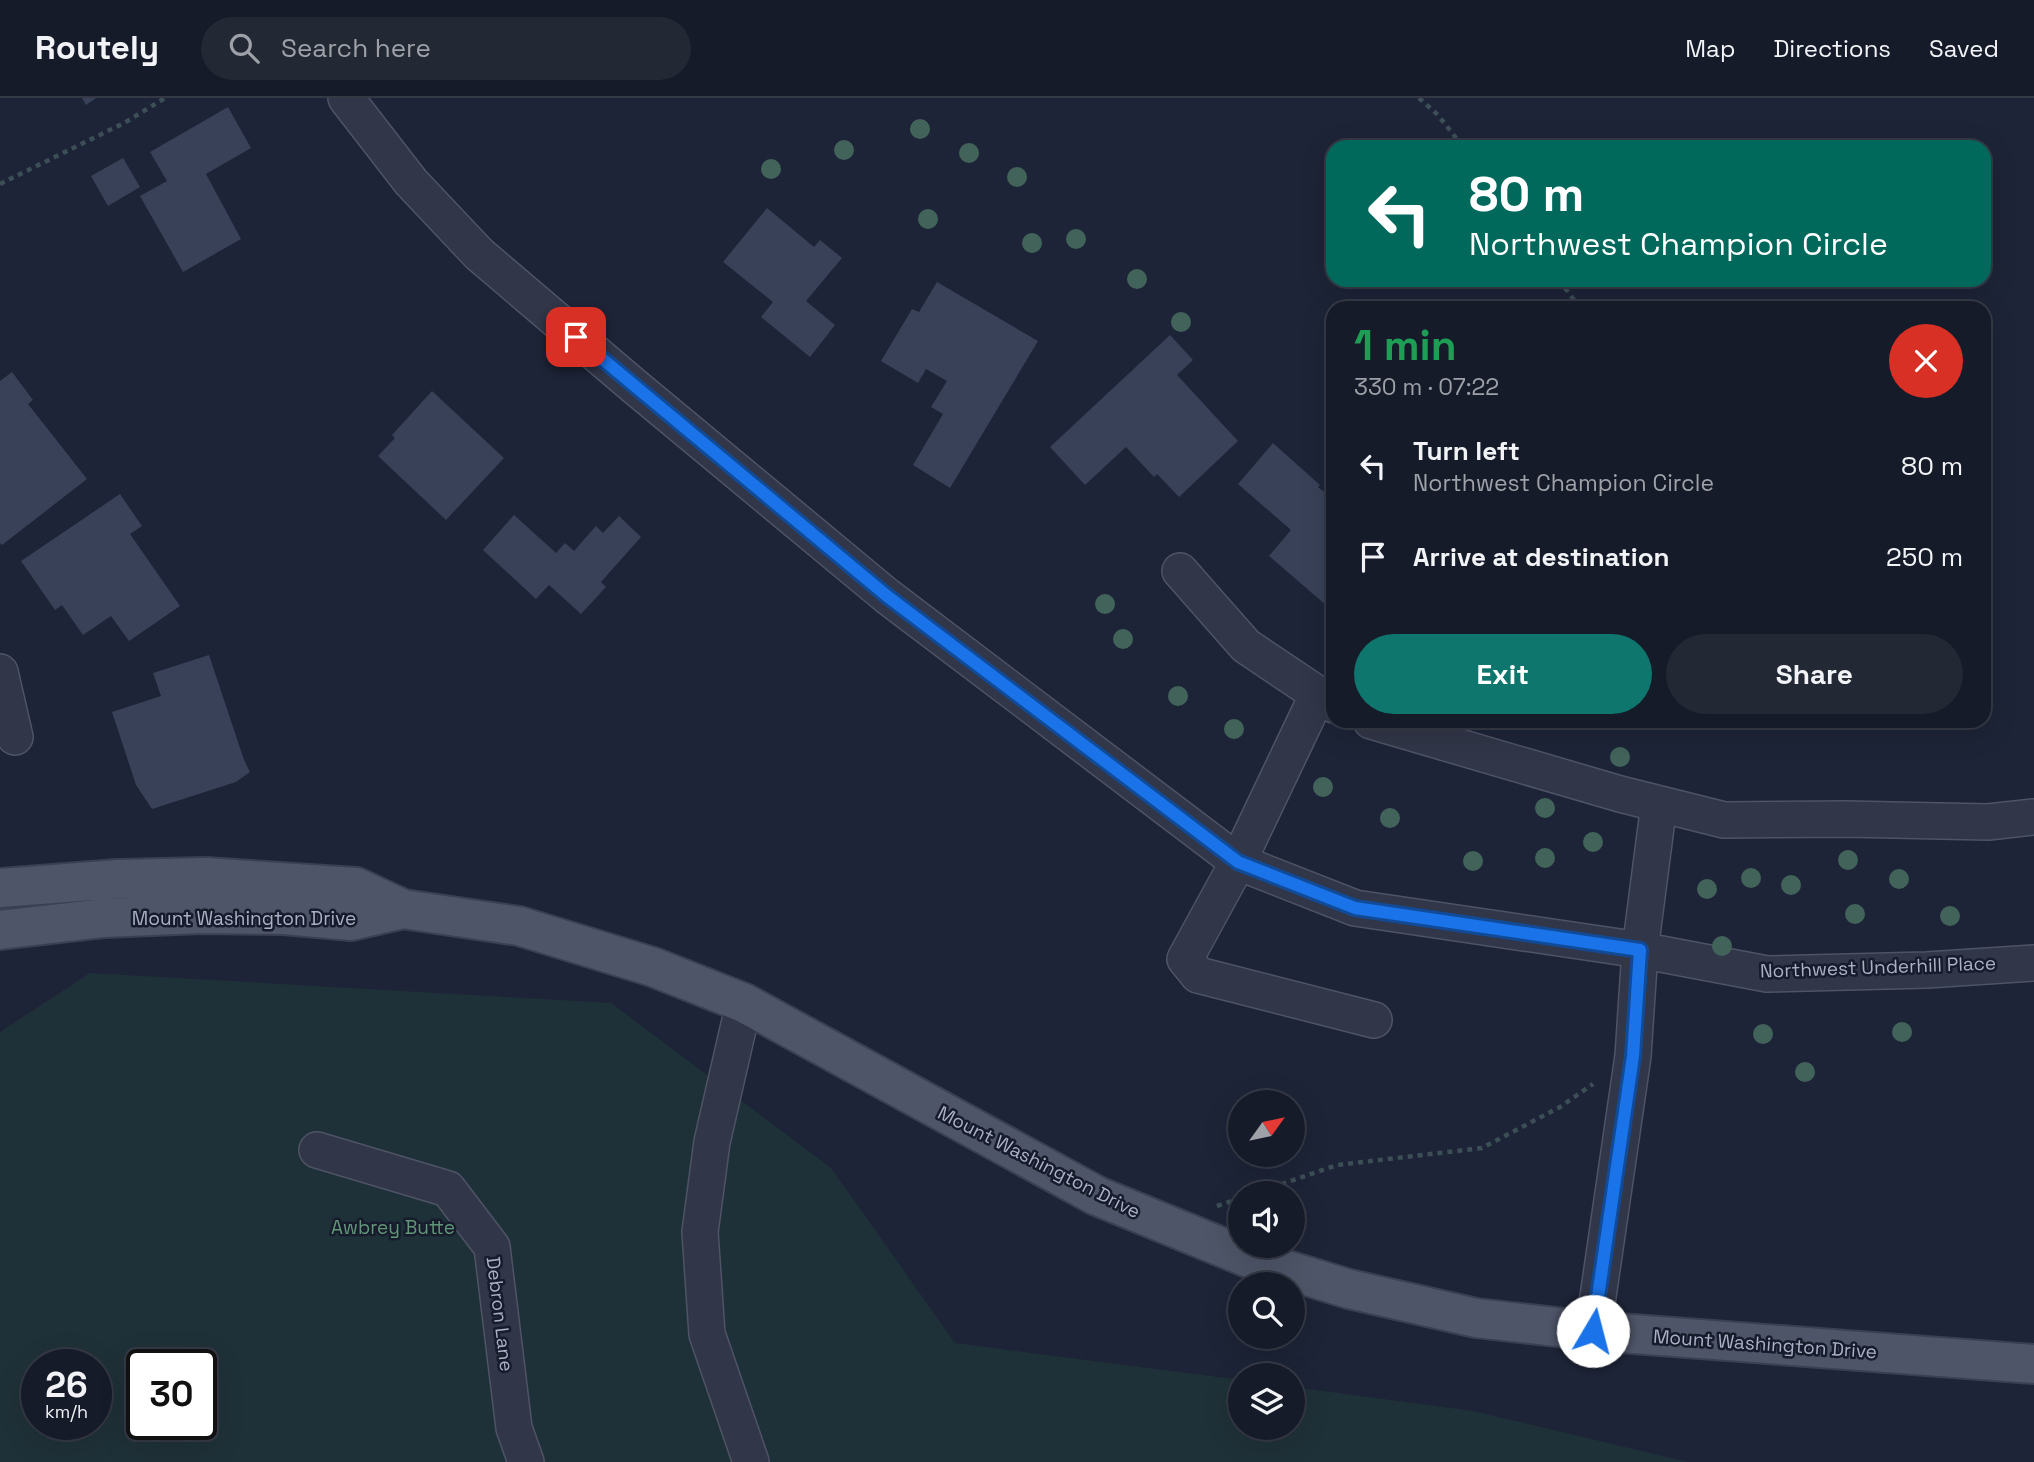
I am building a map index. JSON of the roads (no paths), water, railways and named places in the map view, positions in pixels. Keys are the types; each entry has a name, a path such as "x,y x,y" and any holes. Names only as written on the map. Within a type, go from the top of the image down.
{"main road":[{"name":"Mount Washington Drive","path":"0,888 118,878 206,877 356,887 403,909 519,926 653,967 744,1003 1097,1196 1251,1259 1349,1289 1476,1318 1593,1331 2034,1364"},
{"name":"Mount Washington Drive","path":"0,930 104,918 201,914 284,915 351,921 403,909"}],"street":[{"name":"Northwest Underhill Place","path":"346,98 411,182 489,263 887,596 1238,862 1355,908 1640,950 1767,974 1927,970 2034,962"},
{"path":"1180,571 1246,646 1326,699 1185,960 1198,975 1374,1020"},
{"path":"0,671 15,737"},
{"path":"1395,728 1659,804 1724,820 1988,822 2034,817"},
{"path":"1593,1331 1633,1056 1640,950 1659,804"},
{"path":"744,1003 712,1142 700,1232 707,1335 751,1462"},
{"name":"Debron Lane","path":"317,1150 449,1189 492,1247 514,1428 526,1462"}],"park label":[{"name":"Awbrey Butte","path":"393,1227"}]}
